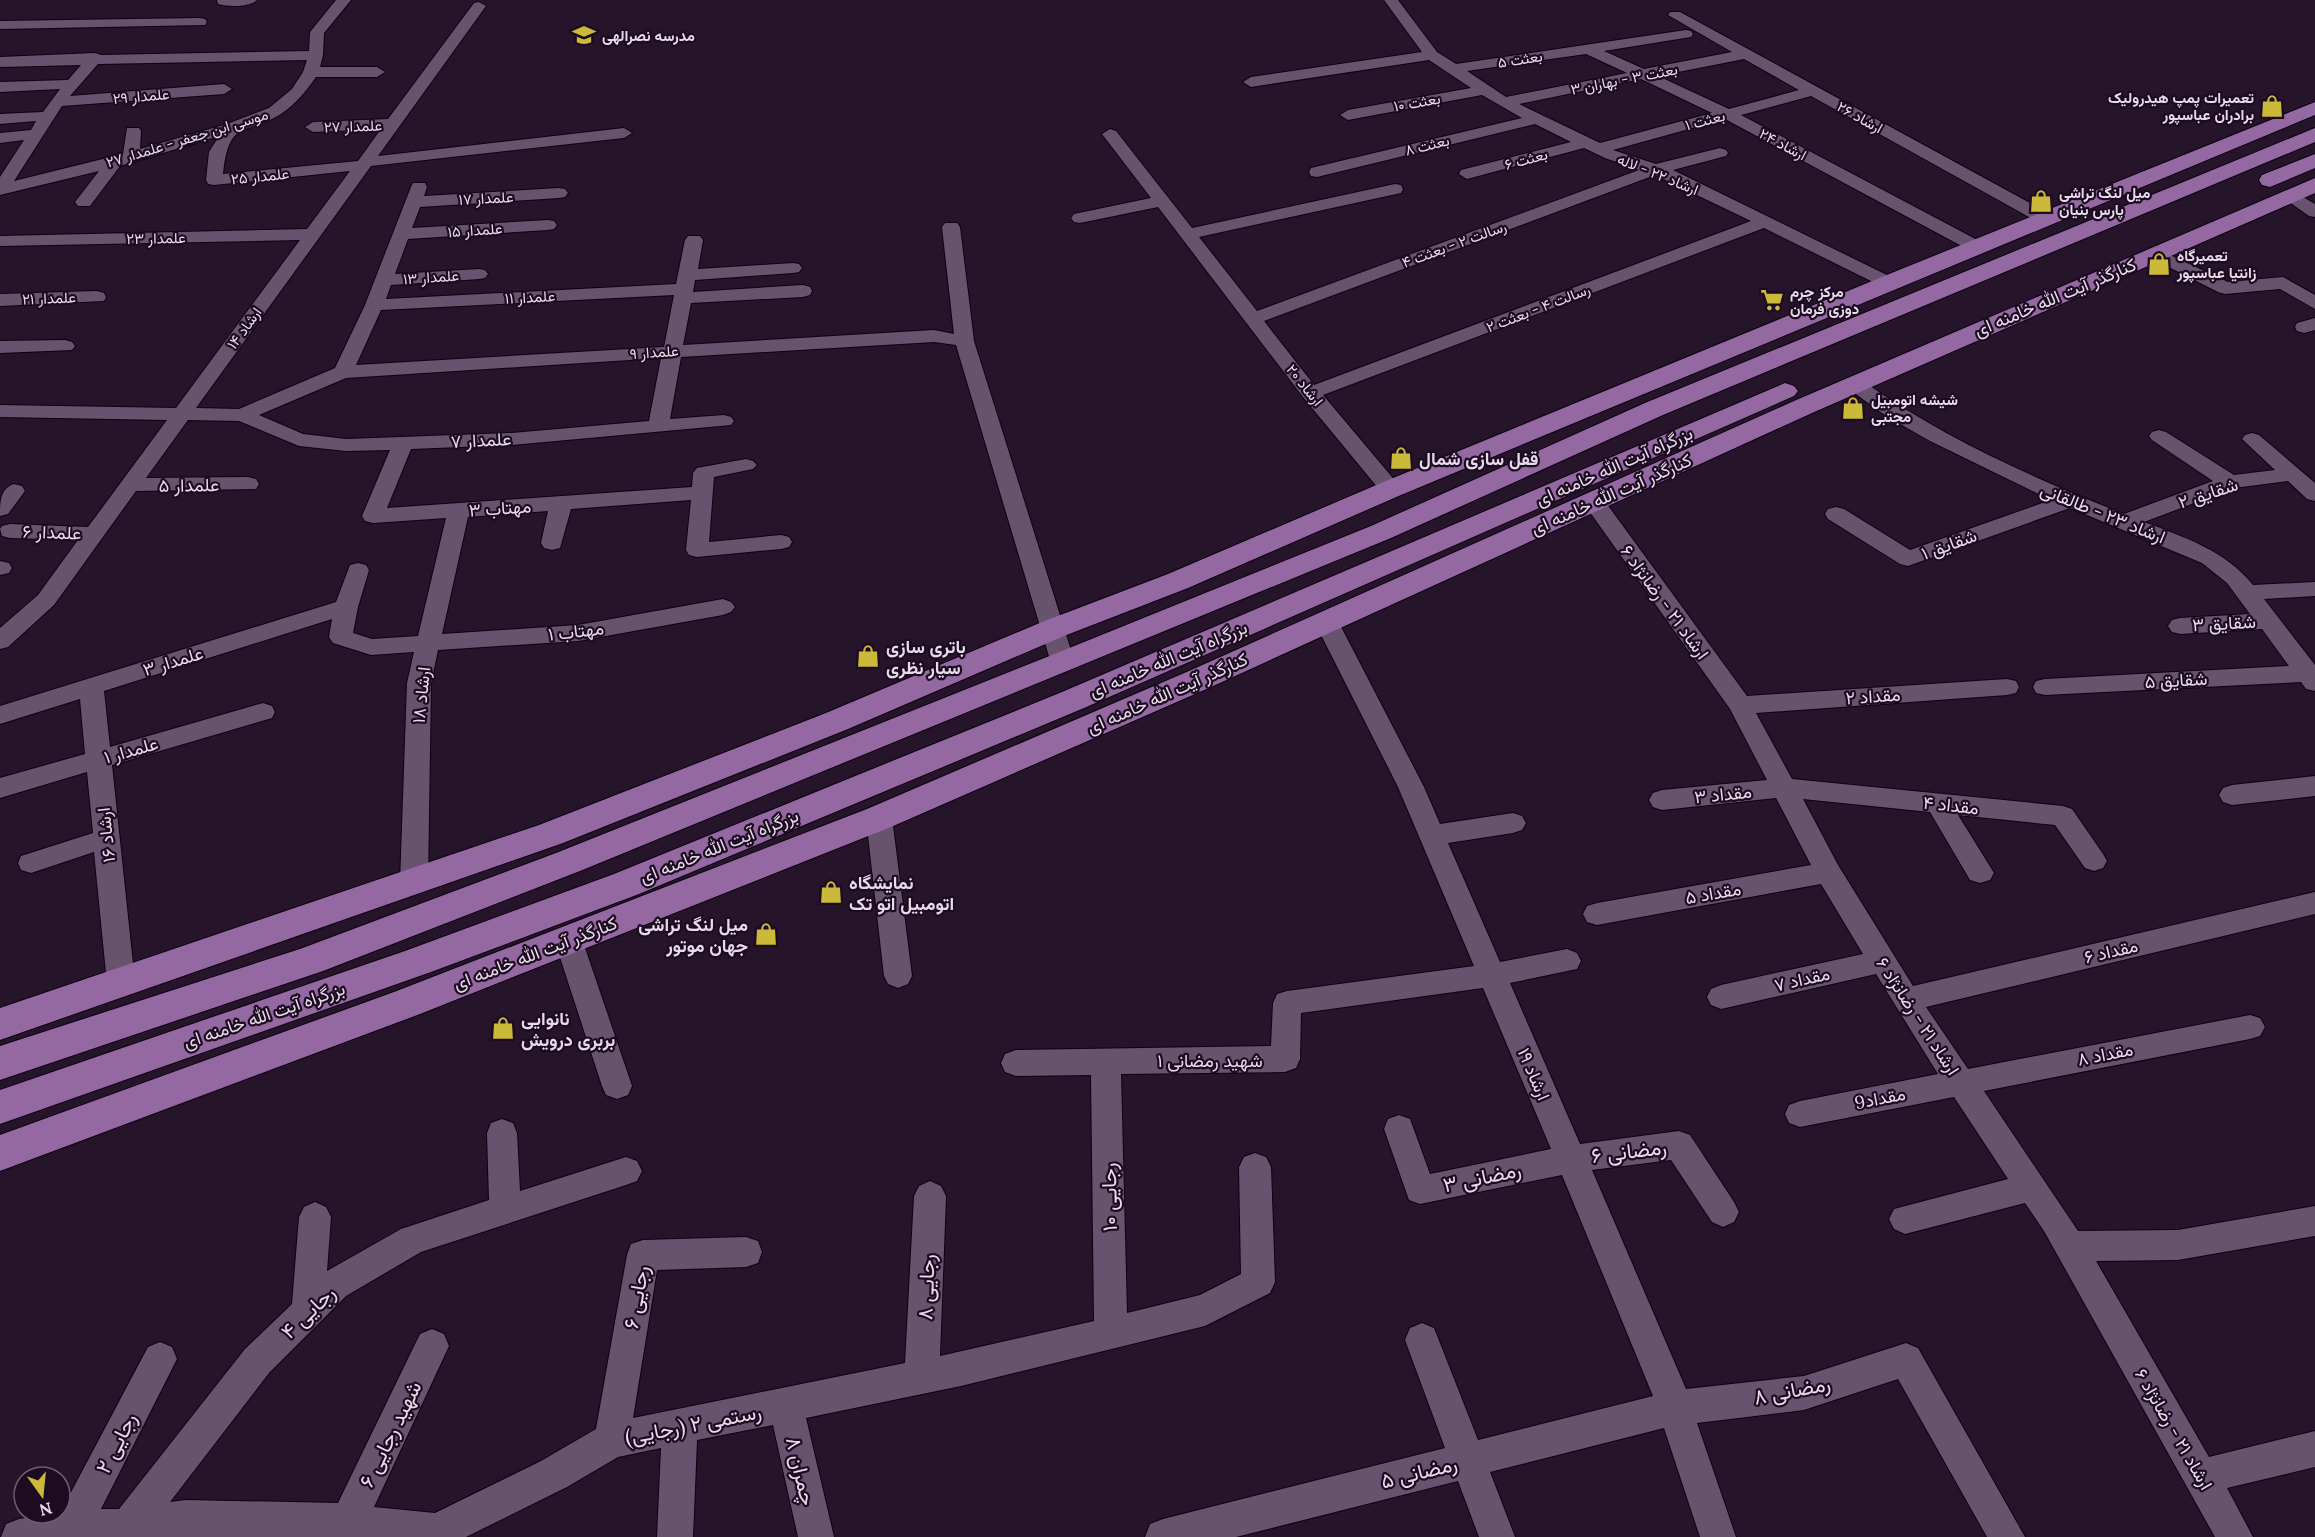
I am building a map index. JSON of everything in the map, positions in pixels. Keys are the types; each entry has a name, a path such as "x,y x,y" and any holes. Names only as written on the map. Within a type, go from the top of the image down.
{"highway":[{"path":"0,1024 414,883 560,848 837,721 1053,629 1178,581 1294,533 1391,489 2279,123 2314,135"},
{"name":"بزرگراه آیت الله خامنه ای","path":"0,1107 401,986 559,910 981,739 1192,666 2089,271 2314,135"},
{"name":"بزرگراه آیت الله خامنه ای","path":"0,1063 225,986 310,960 560,848 1063,663 1321,557 1691,394 2314,135"},
{"name":"کنارگذر آیت الله خامنه ای","path":"2089,271 2155,253 2315,185"},
{"path":"1898,279 1939,292"},
{"name":"کنارگذر آیت الله خامنه ای","path":"0,1153 401,986 568,939 879,818 1005,764 1192,666 1326,621 1585,492 1856,384 1935,337"},
{"path":"1664,376 1691,394"},
{"path":"1294,533 1321,557"},
{"path":"981,739 1005,764"},
{"path":"703,852 722,881"},
{"path":"305,920 310,960"},
{"path":"218,950 225,986"}],"street":[{"path":"223,1 250,0"},
{"name":"موسی ابن جعفر - علمدار ۲۷","path":"2,184 114,162 233,127 276,111 298,92 311,72 316,55 317,32 344,0"},
{"name":"ارشاد ۲۲ - لاله","path":"1390,0 1432,55 1503,102 1592,146 1654,170 1765,222 1898,279"},
{"name":"ارشاد ۱۴","path":"0,641 46,600 479,6"},
{"name":"ارشاد ۲۶","path":"1675,15 2046,219"},
{"path":"0,25 200,22"},
{"name":"بعثت ۵","path":"1453,69 1686,33"},
{"name":"ارشاد ۲۴","path":"1586,48 1727,114 1977,247"},
{"name":"بعثت ۳ - بهاران ۳","path":"1503,102 1745,54"},
{"path":"0,62 96,58 316,55"},
{"path":"1251,82 1432,55"},
{"path":"2,184 53,109 96,58"},
{"path":"311,72 377,72"},
{"path":"0,87 74,84"},
{"name":"علمدار ۲۹","path":"0,119 53,109 224,89"},
{"name":"بعثت ۱۰","path":"1348,115 1486,90"},
{"name":"بعثت ۱","path":"1592,146 1812,91"},
{"name":"بعثت ۸","path":"1317,172 1536,119"},
{"path":"185,122 186,141"},
{"name":"علمدار ۲۷","path":"313,128 393,124"},
{"name":"علمدار ۲۵","path":"233,127 217,152 214,180 364,164"},
{"path":"131,157 133,131"},
{"path":"364,164 624,133"},
{"path":"0,138 36,134"},
{"name":"ارشاد ۲۰","path":"1110,134 1310,393 1391,489"},
{"name":"بعثت ۶","path":"1467,174 1592,146"},
{"name":"رسالت ۲ - بعثت ۴","path":"1253,319 1654,170 1720,153"},
{"path":"84,202 114,162"},
{"path":"1188,234 1395,189"},
{"name":"علمدار ۱۷","path":"401,234 416,195 559,193"},
{"path":"2292,195 2315,212"},
{"path":"1080,218 1162,201"},
{"name":"رسالت ۴ - بعثت ۲","path":"1310,393 1765,222"},
{"name":"علمدار ۱۵","path":"401,234 548,225"},
{"path":"951,227 964,341 1063,663"},
{"name":"علمدار ۲۳","path":"0,241 313,234"},
{"path":"343,372 374,305 401,234"},
{"path":"658,427 694,240"},
{"path":"2155,253 2225,288 2283,282 2315,303"},
{"path":"685,288 793,268"},
{"name":"علمدار ۱۳","path":"384,280 479,274"},
{"path":"685,288 803,291"},
{"name":"علمدار ۱۱","path":"374,305 685,288"},
{"name":"علمدار ۲۱","path":"0,300 97,297"},
{"name":"علمدار ۹","path":"242,415 343,372 934,336 964,341"},
{"path":"0,347 65,346"},
{"name":"ارشاد ۲۳ - طالقانی","path":"1856,384 1893,412 1937,437 2044,490 2125,521 2210,558 2235,578 2312,676"},
{"path":"0,411 242,415"},
{"name":"علمدار ۷","path":"242,415 299,440 346,445 402,445 724,421"},
{"path":"2159,436 2230,482"},
{"path":"2252,440 2315,494"},
{"name":"مهتاب ۳","path":"402,445 374,516 702,492"},
{"path":"746,465 704,472 697,550 781,542"},
{"name":"شقایق ۲","path":"2125,521 2230,482 2293,474"},
{"name":"علمدار ۵","path":"130,485 248,484"},
{"path":"0,509 14,491"},
{"name":"ارشاد ۲۱ - رضانژاد ۶","path":"1585,492 1740,705 1828,872 1906,1000 2070,1246 2235,1537"},
{"name":"شقایق ۱","path":"1836,514 1908,560 2072,500"},
{"path":"552,543 561,504"},
{"name":"ارشاد ۱۸","path":"414,883 419,683 459,511"},
{"name":"علمدار ۶","path":"10,531 94,534"},
{"path":"346,607 358,570"},
{"path":"2246,593 2315,589"},
{"name":"مهتاب ۱","path":"346,607 341,637 371,647 428,645 578,633 723,607"},
{"name":"علمدار ۳","path":"0,715 346,607"},
{"name":"ارشاد ۱۹","path":"1326,621 1411,787 1663,1373 1718,1537"},
{"name":"شقایق ۳","path":"2180,626 2268,621"},
{"name":"شقایق ۵","path":"2045,687 2312,676"},
{"name":"ارشاد ۱۶","path":"91,687 122,983"},
{"name":"مقداد ۲","path":"1740,705 2007,687"},
{"name":"علمدار ۱","path":"0,788 263,712"},
{"path":"2232,795 2315,786"},
{"name":"مقداد ۳","path":"1662,800 1784,788"},
{"name":"مقداد ۴","path":"1784,788 2063,816 2094,861"},
{"path":"1938,804 1980,873"},
{"path":"879,818 898,976"},
{"path":"1432,835 1513,822"},
{"path":"31,863 107,838"},
{"name":"مقداد ۵","path":"1597,914 1828,872"},
{"name":"مقداد ۶","path":"1906,1000 2315,903"},
{"path":"568,939 617,1086"},
{"path":"1492,975 1567,961"},
{"name":"مقداد ۷","path":"1721,997 1882,961"},
{"name":"شهید رمضانی ۱","path":"1016,1063 1285,1059 1287,1003 1492,975"},
{"name":"مقداد ۸","path":"1960,1082 2250,1027"},
{"name":"رجایی ۱۰","path":"1106,1061 1111,1333"},
{"name":"مقداد9","path":"1800,1114 1960,1082"},
{"name":"رمضانی ۳","path":"1399,1129 1420,1190 1571,1159"},
{"path":"502,1133 505,1209"},
{"name":"رمضانی ۶","path":"1571,1159 1679,1145 1723,1212"},
{"name":"رستمی ۲ (رجایی)","path":"19,1537 72,1528 128,1527 437,1532 554,1474 612,1440 922,1377 1205,1310 1258,1282 1255,1167"},
{"name":"رجایی ۴","path":"128,1527 257,1361 334,1285 412,1240 626,1171"},
{"path":"1905,1219 2032,1187"},
{"name":"رجایی ۸","path":"922,1377 930,1196"},
{"path":"308,1310 315,1217"},
{"path":"2070,1246 2178,1245 2315,1221"},
{"name":"رجایی ۶","path":"612,1440 643,1255 746,1252"},
{"path":"1422,1340 1497,1537"},
{"name":"شهید رجایی ۶","path":"344,1530 432,1346"},
{"name":"رجایی ۲","path":"72,1528 160,1359"},
{"name":"رمضانی ۸","path":"1675,1408 1804,1393 1906,1360 2007,1537"},
{"name":"چمران ۸","path":"786,1406 816,1537"},
{"name":"رمضانی ۵","path":"1163,1537 1675,1408"},
{"path":"675,1537 680,1427"},
{"path":"2200,1477 2315,1449"}],"place":[{"name":"مدرسه نصرالهی","path":"584,35"},
{"name":"تعمیرات پمپ هیدرولیک برادران عباسپور","path":"2272,106"},
{"name":"میل لنگ تراشی پارس بنیان","path":"2041,201"},
{"name":"تعمیرگاه زانتیا عباسپور","path":"2159,264"},
{"name":"مرکز چرم دوزی فرمان","path":"1772,300"},
{"name":"شیشه اتومبیل مجتبی","path":"1853,408"},
{"name":"قفل سازی شمال","path":"1401,458"},
{"name":"باتری سازی سیار نظری","path":"868,656"},
{"name":"نمایشگاه اتومبیل اتو تک","path":"831,892"},
{"name":"میل لنگ تراشی جهان موتور","path":"766,934"},
{"name":"نانوایی بربری درویش","path":"503,1028"}]}
